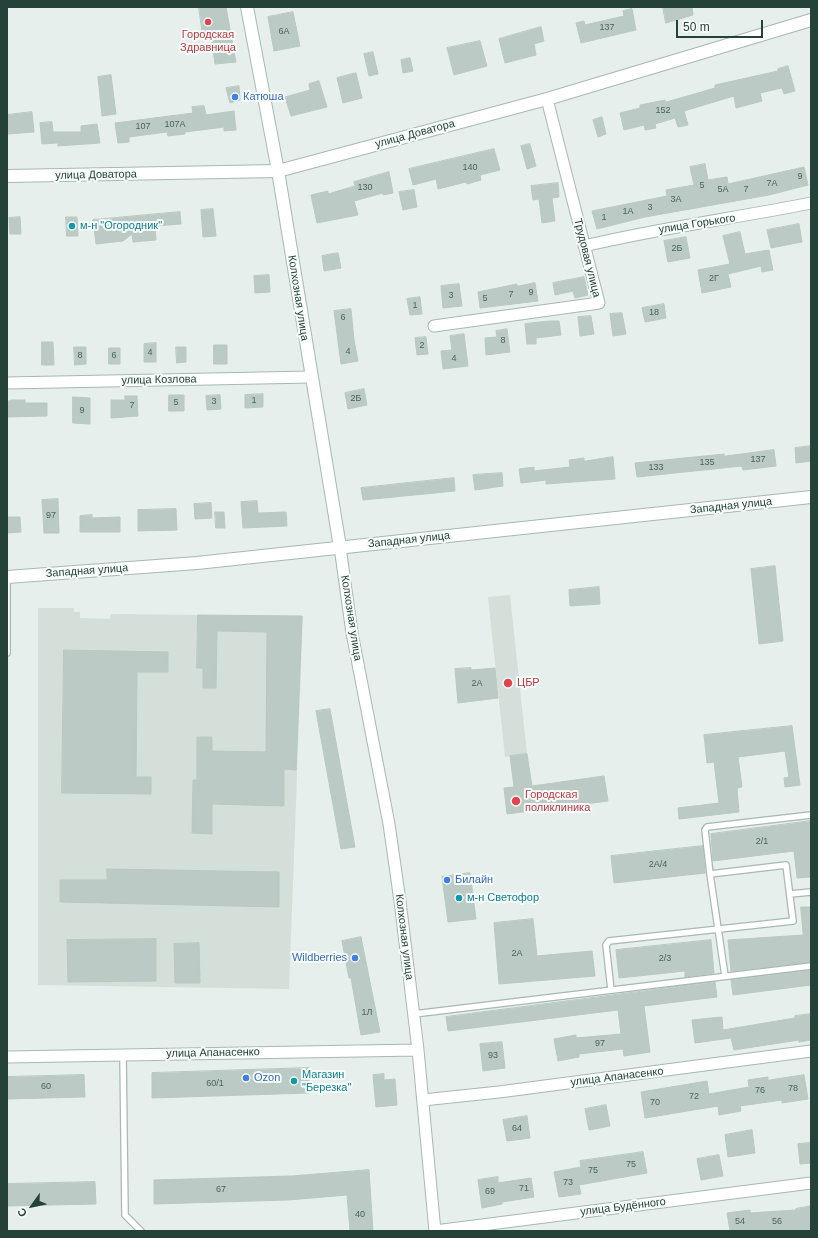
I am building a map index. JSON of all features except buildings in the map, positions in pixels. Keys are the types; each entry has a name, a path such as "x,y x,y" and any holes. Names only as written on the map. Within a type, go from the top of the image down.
{"street":[{"name":"Колхозная улица","path":"247,7 278,171 340,547 352,633 389,824 414,1014 435,1231"},
{"name":"улица Доватора","path":"7,176 278,171 547,99 811,20"},
{"name":"Трудовая улица","path":"434,326 598,303 547,99"},
{"name":"улица Горького","path":"584,246 630,235 732,218 811,202"},
{"name":"улица Козлова","path":"7,383 311,377"},
{"name":"Западная улица","path":"7,578 197,563 811,497"},
{"name":"улица Апанасенко","path":"7,1057 418,1050"},
{"name":"улица Апанасенко","path":"423,1100 499,1092 811,1051"},
{"name":"улица Будённого","path":"435,1231 811,1183"}],"lane":[{"path":"7,578 7,653"},
{"path":"725,976 705,830 707,827 811,815"},
{"path":"612,990 606,945 609,941 793,921 786,865 710,874"},
{"path":"790,894 811,892"},
{"path":"414,1014 811,966"},
{"path":"123,1054 125,1215 141,1231"}],"shaded area":[{"name":"ЦБР","path":"510,595 527,754 505,757 488,597"},
{"path":"38,608 74,608 74,612 80,612 80,618 110,619 111,614 303,616 289,989 38,985"}],"place":[{"name":"Городская Здравница","path":"208,22"},
{"name":"Катюша","path":"235,97"},
{"name":"м-н \"Огородник\"","path":"72,226"},
{"name":"ЦБР","path":"508,683"},
{"name":"Городская поликлиника","path":"516,801"},
{"name":"Билайн","path":"447,880"},
{"name":"м-н Светофор","path":"459,898"},
{"name":"Wildberries","path":"355,958"},
{"name":"Ozon","path":"246,1078"},
{"name":"Магазин \"Березка\"","path":"294,1081"}]}
